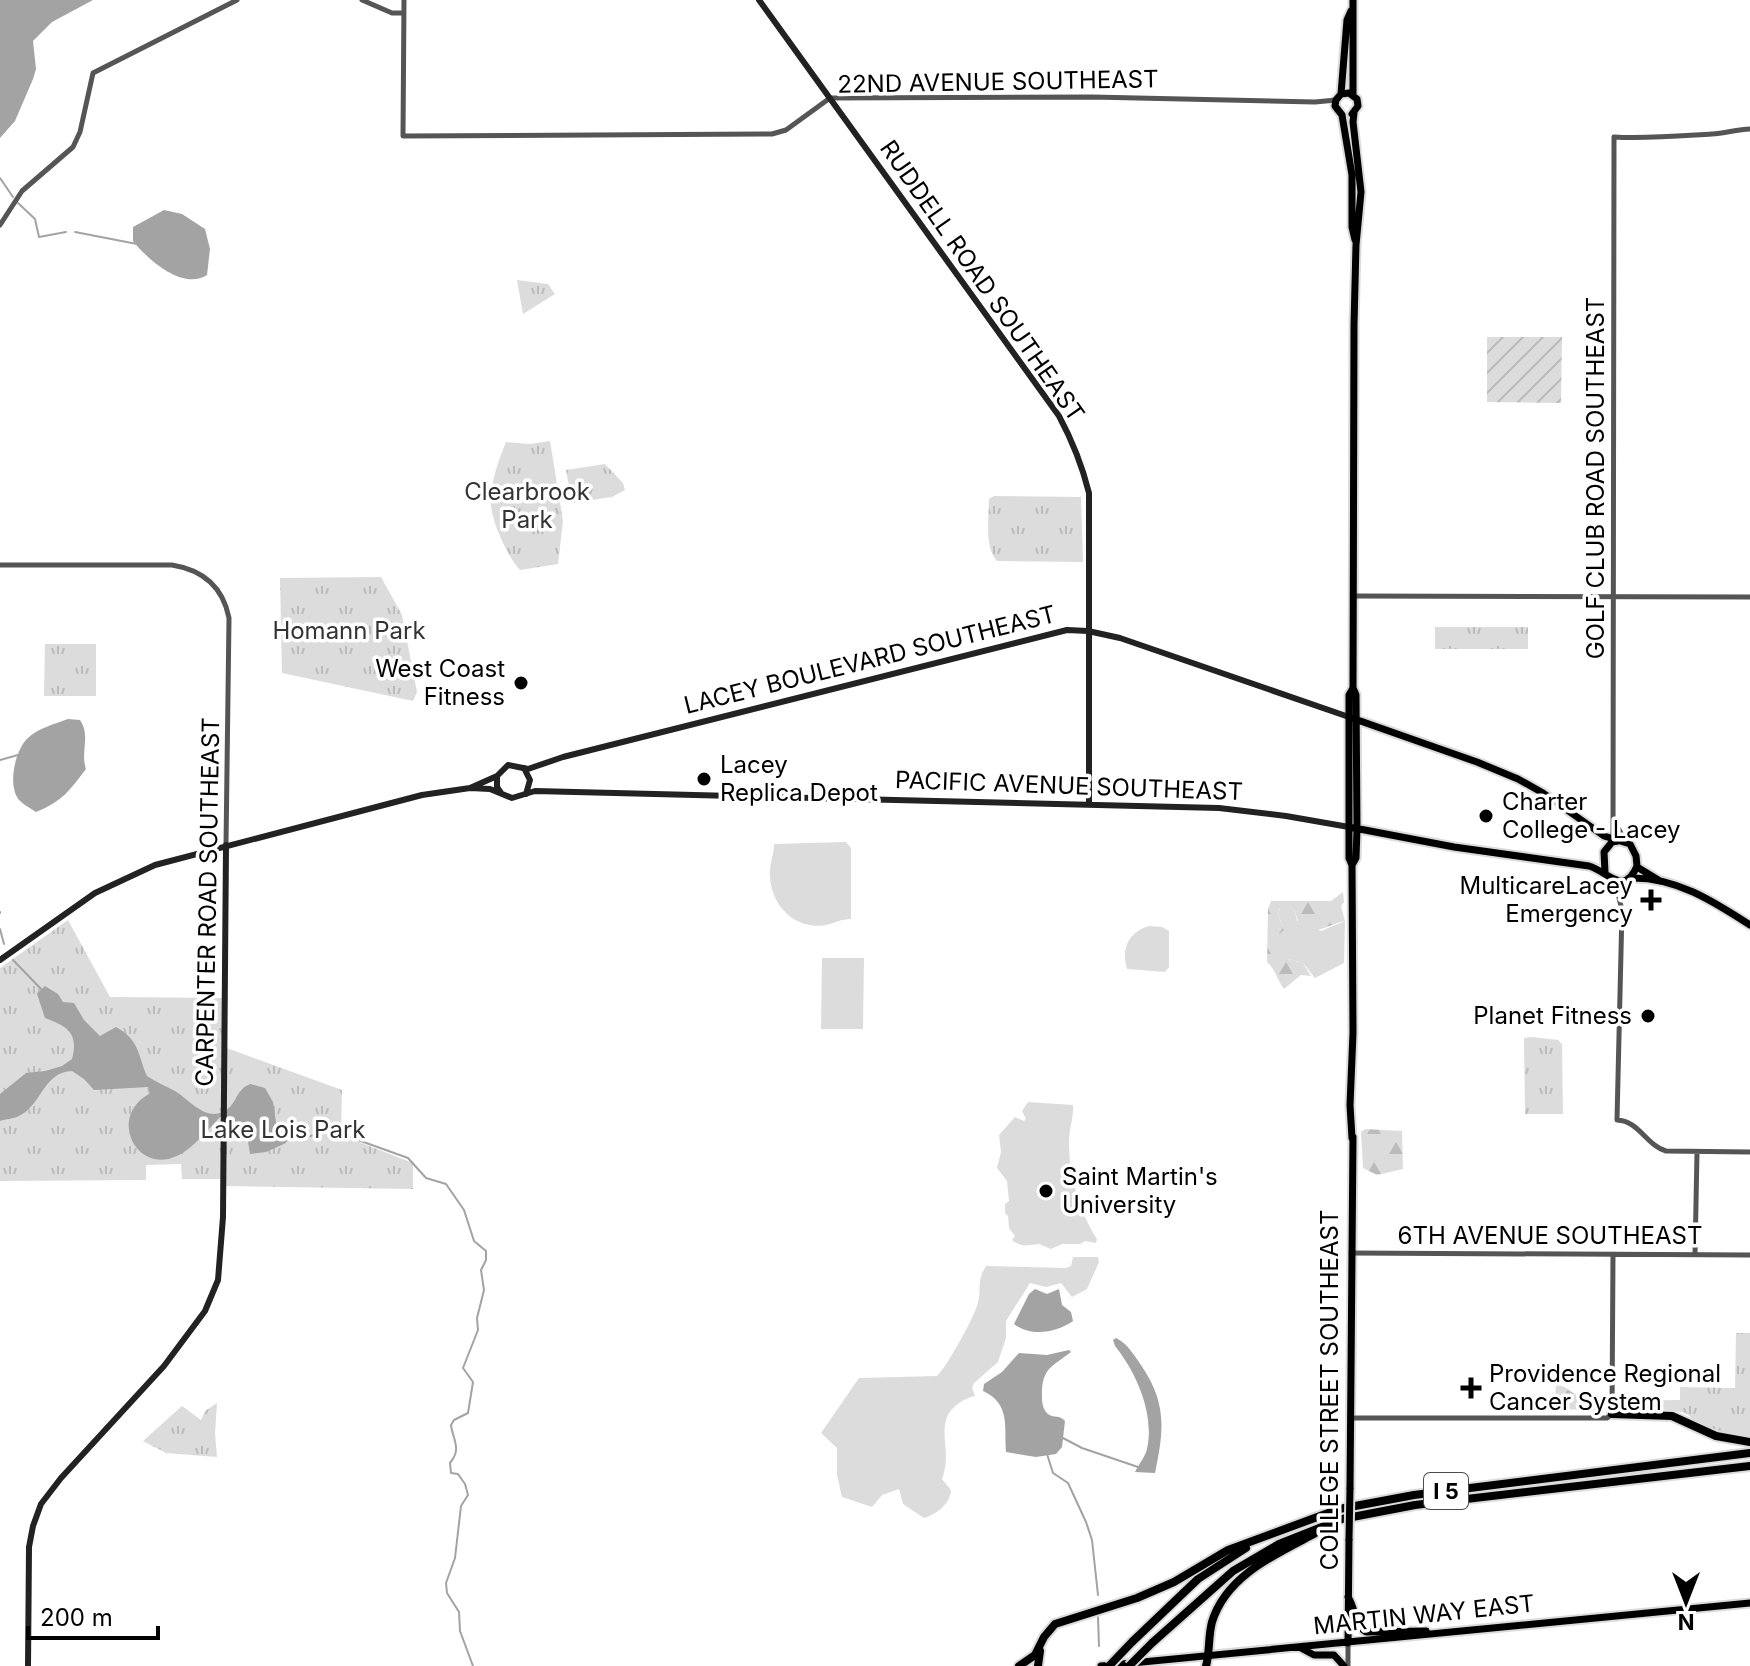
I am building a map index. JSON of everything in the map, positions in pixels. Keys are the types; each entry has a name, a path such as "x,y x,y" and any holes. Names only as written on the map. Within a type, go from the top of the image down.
{"highway":[{"path":"1612,1414 1672,1416 1716,1436 1750,1442"},
{"name":"I 5","path":"1109,1666 1198,1579 1267,1535 1339,1509 1414,1495 1750,1453"},
{"name":"I 5","path":"1129,1666 1233,1571 1279,1544 1342,1519 1415,1505 1750,1468"},
{"path":"1206,1666 1214,1618 1229,1589 1257,1565 1342,1519"},
{"path":"1019,1666 1035,1655 1055,1624 1137,1598 1174,1582 1228,1550 1267,1535"},
{"path":"1038,1666 1041,1642"}],"main road":[{"name":"RUDDELL ROAD SOUTHEAST","path":"759,0 1059,416 1072,439 1089,493 1089,805"},
{"path":"1352,4 1353,94 1338,97 1347,20 1352,4"},
{"name":"COLLEGE STREET SOUTHEAST","path":"1353,94 1358,102 1353,122 1361,192 1356,245 1356,596 1353,617"},
{"name":"COLLEGE STREET SOUTHEAST","path":"1338,97 1352,175 1352,227 1356,245"},
{"path":"1339,112 1354,113"},
{"name":"COLLEGE STREET SOUTHEAST","path":"1348,1643 1352,865 1356,858 1352,719 1356,695 1353,688 1351,566 1354,549"},
{"name":"LACEY BOULEVARD SOUTHEAST","path":"524,768 539,767 563,757 1040,635 1067,630 1088,631 1120,638 1482,763 1543,793 1595,830 1618,841"},
{"path":"0,960 68,910 120,880 155,865 422,795 470,788 497,776 508,765 524,768 530,780 526,794 512,798 470,788"},
{"path":"497,776 496,783 501,793"},
{"name":"PACIFIC AVENUE SOUTHEAST","path":"526,794 535,791 1219,808 1589,866 1608,876"},
{"path":"1627,879 1637,867 1635,852 1618,841 1603,856 1608,876 1627,879 1660,881"},
{"name":"CARPENTER ROAD SOUTHEAST","path":"28,1666 28,1561 35,1520 50,1491 164,1366 211,1300 218,1280 222,1252 224,1166 226,845"},
{"path":"1637,867 1660,881 1706,898 1750,925"},
{"path":"1348,1597 1354,1606 1357,1623 1366,1632 1420,1630 1436,1633"},
{"name":"MARTIN WAY EAST","path":"1101,1666 1750,1603"},
{"path":"1299,1647 1314,1655 1334,1655 1346,1666"}],"street":[{"path":"0,225 22,191 73,147 80,132 93,73 237,0"},
{"path":"362,0 392,13 404,13 404,0"},
{"name":"22ND AVENUE SOUTHEAST","path":"404,13 403,136 772,134 786,130 830,98 1126,97 1315,102 1338,97"},
{"name":"22ND AVENUE SOUTHEAST","path":"1315,102 1339,112"},
{"name":"GOLF CLUB ROAD SOUTHEAST","path":"1618,841 1614,820 1614,137 1648,139 1674,135 1714,135 1729,130 1750,129"},
{"name":"CARPENTER ROAD SOUTHEAST","path":"0,565 172,565 194,570 213,584 223,597 229,618 226,845"},
{"path":"1356,596 1750,597"},
{"path":"1595,830 1608,830 1614,820"},
{"name":"GOLF CLUB ROAD SOUTHEAST","path":"1614,820 1618,841"},
{"path":"1608,876 1620,899"},
{"path":"1627,879 1620,888 1617,1120 1631,1123 1657,1149 1750,1152"},
{"path":"1695,1254 1697,1152"},
{"name":"6TH AVENUE SOUTHEAST","path":"1351,1253 1750,1255"},
{"path":"1351,1418 1601,1419 1612,1414 1613,1254"},
{"path":"1346,1666 1348,1643"}],"green space":[{"path":"517,280 548,284 555,294 523,314"},
{"path":"1487,337 1562,337 1561,403 1487,402"},
{"name":"Clearbrook Park","path":"550,441 563,521 558,564 520,570 494,521 491,505 493,482 506,442 530,444"},
{"path":"605,464 623,483 625,490 612,497 572,503 566,470"},
{"path":"994,496 1081,497 1083,562 997,561 990,548 988,532 989,499"},
{"name":"Homann Park","path":"381,577 402,615 417,692 413,701 282,673 280,578"},
{"path":"1435,627 1528,627 1528,649 1435,649"},
{"path":"45,644 96,644 96,696 44,696"},
{"path":"846,842 851,848 851,919 815,926 795,920 780,906 771,887 774,844"},
{"path":"1343,892 1344,902 1341,906 1345,921 1318,930 1300,927 1290,906 1280,908 1278,914 1284,930 1274,942 1285,948 1288,959 1303,963 1311,976 1301,975 1284,989 1267,962 1268,909 1271,901 1331,901"},
{"path":"1281,906 1290,906 1297,921 1321,931 1345,921 1344,963 1315,978 1303,963 1288,959 1273,939 1284,930 1278,914"},
{"name":"Lake Lois Park","path":"68,920 110,997 225,998 224,1047 342,1090 341,1135 413,1163 413,1189 224,1186 222,1179 182,1179 181,1164 146,1165 146,1180 0,1181 0,968"},
{"path":"1149,926 1169,931 1169,967 1165,972 1127,969 1125,955 1128,942 1136,932"},
{"path":"822,958 864,958 863,1029 821,1029"},
{"path":"1524,1038 1558,1040 1562,1044 1563,1114 1525,1114"},
{"path":"1028,1102 1073,1105 1069,1142 1071,1167 1080,1205 1097,1239 1096,1243 1062,1244 1051,1249 1039,1244 1022,1245 1012,1240 1015,1236 1005,1213 1005,1204 1009,1201 1007,1181 997,1168 1001,1152 999,1135 1015,1117 1026,1119 1022,1111"},
{"path":"1365,1129 1402,1131 1403,1169 1377,1175 1363,1168 1361,1132"},
{"path":"1073,1257 1098,1257 1099,1262 1087,1289 1072,1297 1061,1283 1046,1287 1030,1283 1006,1321 1006,1338 998,1362 974,1383 975,1396 950,1411 945,1427 946,1462 942,1479 951,1490 942,1508 924,1518 903,1504 899,1489 882,1495 872,1507 842,1497 837,1475 837,1448 821,1433 859,1378 937,1376 976,1310 981,1276 986,1266 1066,1268 1071,1266"},
{"path":"1736,1333 1750,1333 1750,1438 1709,1428 1684,1413 1619,1407 1617,1401 1680,1400 1680,1387 1735,1388"},
{"path":"1556,1385 1582,1397 1604,1399 1605,1407 1594,1410 1554,1409"},
{"path":"217,1403 217,1457 166,1453 143,1441 182,1406 201,1420 205,1411"}],"shaded area":[{"path":"0,0 93,0 52,22 33,41 36,69 33,79 15,121 0,138"},
{"path":"164,210 182,214 205,229 210,249 207,275 187,279 166,271 133,241 133,227"},
{"path":"68,719 80,720 83,726 86,769 65,795 36,812 20,801 14,791 13,774 17,757 32,735"},
{"path":"45,986 58,994 63,1002 74,1003 84,1020 100,1036 116,1027 124,1032 137,1049 147,1076 201,1110 215,1114 222,1112 230,1107 246,1086 250,1084 265,1088 273,1102 277,1129 288,1137 286,1143 266,1152 250,1154 247,1135 235,1126 231,1116 220,1117 184,1152 170,1159 146,1156 131,1139 129,1127 136,1105 150,1093 148,1087 94,1090 72,1071 55,1077 27,1111 0,1121 0,1094 26,1073 62,1066 72,1059 74,1043 69,1032 45,1018 37,994"},
{"path":"1035,1289 1047,1294 1059,1289 1062,1305 1071,1312 1073,1321 1044,1332 1028,1331 1014,1324 1029,1294"},
{"path":"1116,1338 1127,1346 1141,1365 1159,1405 1161,1430 1155,1473 1135,1472 1147,1449 1148,1422 1142,1394 1115,1346 1113,1340"},
{"path":"1071,1352 1049,1369 1042,1387 1045,1410 1065,1421 1062,1447 1056,1454 1036,1457 1006,1452 1002,1409 992,1396 983,1391 984,1384 1002,1372 1019,1353 1047,1355"}],"waterway":[{"path":"0,178 13,197"},
{"path":"18,203 35,219 39,237 66,232"},
{"path":"75,232 137,244"},
{"path":"0,760 18,755"},
{"path":"0,929 4,944"},
{"path":"13,960 43,991"},
{"path":"286,1137 305,1137 333,1131 408,1158 426,1178 446,1184 464,1210 474,1241 486,1251 481,1270 484,1290 477,1318 478,1330 463,1368 473,1382 468,1413 451,1425 456,1449 450,1463 451,1473 458,1474 468,1495 461,1506 455,1558 446,1583 447,1593 459,1612 460,1631 473,1666"},
{"path":"1061,1437 1082,1448 1138,1467"},
{"path":"1047,1454 1053,1473 1068,1483 1086,1522 1092,1540 1098,1595"},
{"path":"1098,1617 1099,1646"}],"place":[{"name":"West Coast Fitness","path":"521,683"},
{"name":"Lacey Replica Depot","path":"704,779"},
{"name":"Charter College - Lacey","path":"1486,816"},
{"name":"MulticareLacey Emergency","path":"1651,900"},
{"name":"Planet Fitness","path":"1648,1016"},
{"name":"Saint Martin's University","path":"1046,1191"},
{"name":"Providence Regional Cancer System","path":"1471,1388"}]}
